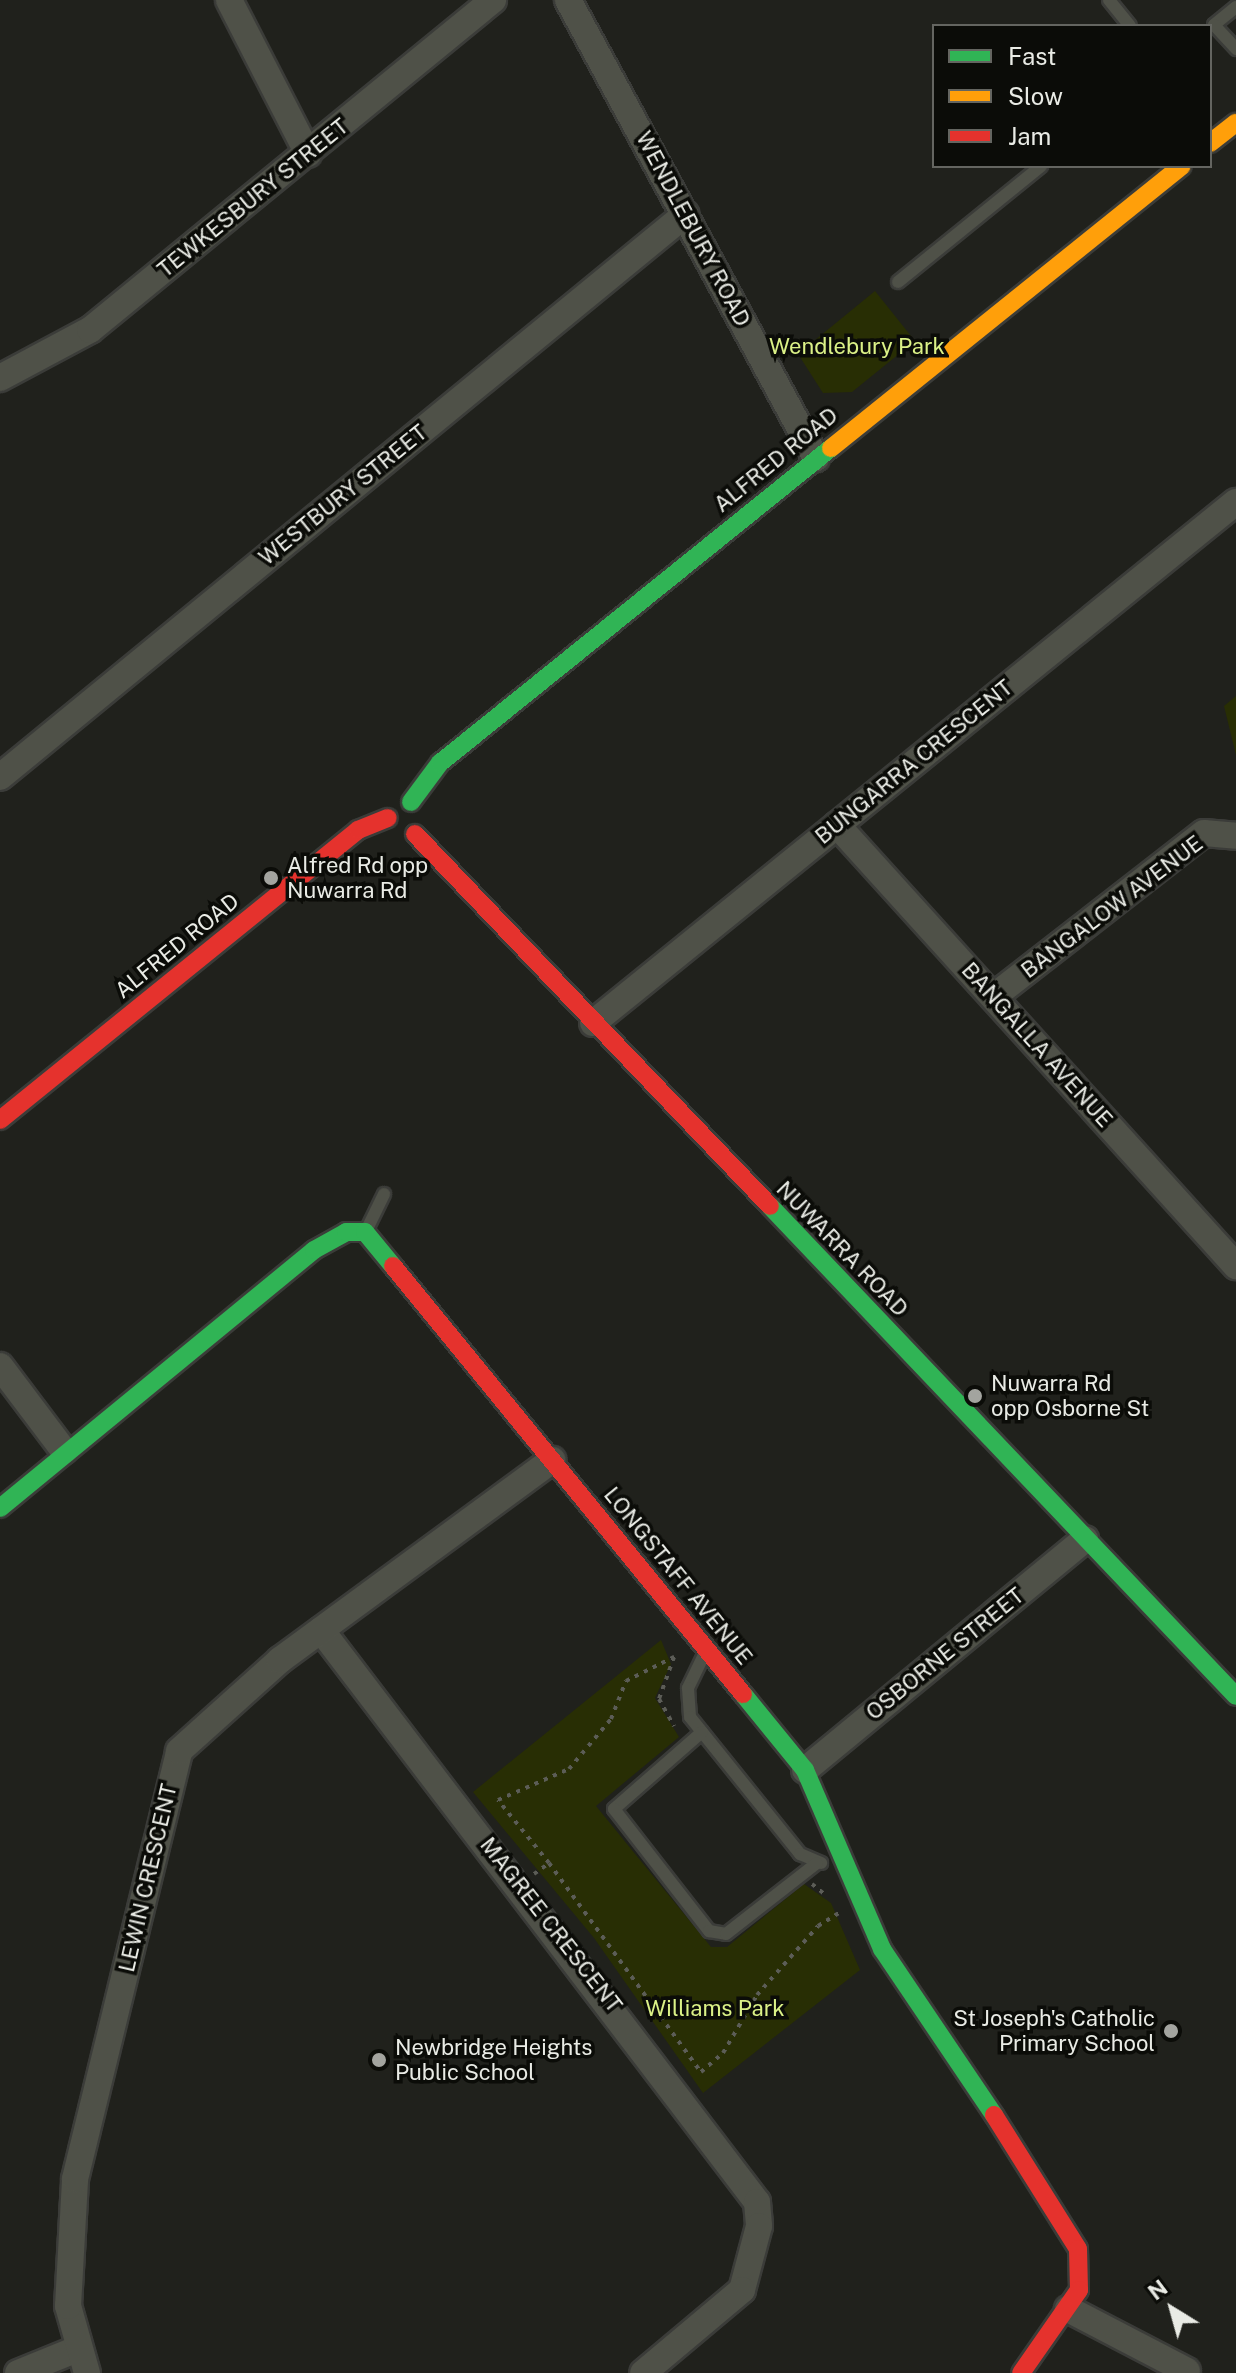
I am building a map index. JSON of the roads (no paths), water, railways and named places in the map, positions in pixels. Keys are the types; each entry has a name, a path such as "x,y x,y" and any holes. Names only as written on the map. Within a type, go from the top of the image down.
{"street":[{"path":"229,0 308,154"},
{"name":"TEWKESBURY STREET","path":"0,378 90,330 493,0"},
{"name":"WENDLEBURY ROAD","path":"568,0 816,458"},
{"path":"1212,141 1236,123"},
{"name":"ALFRED ROAD","path":"411,802 440,763 1179,168"},
{"name":"WESTBURY STREET","path":"0,777 686,214"},
{"name":"BUNGARRA CRESCENT","path":"593,1023 1236,502"},
{"path":"411,802 422,814 415,834 399,835 388,818 396,804 411,802"},
{"name":"ALFRED ROAD","path":"0,1120 358,830 388,818"},
{"name":"BANGALLA AVENUE","path":"837,825 1236,1266"},
{"name":"BANGALOW AVENUE","path":"993,997 1204,833 1236,836"},
{"name":"NUWARRA ROAD","path":"415,834 1236,1696"},
{"path":"0,1508 64,1451 314,1250 346,1232 365,1232"},
{"name":"LONGSTAFF AVENUE","path":"365,1232 805,1770 882,1949 1067,2222 1078,2249 1079,2290 1021,2373"},
{"path":"0,1366 64,1451"},
{"name":"LEWIN CRESCENT","path":"81,2361 68,2306 75,2179 179,1751 216,1712 321,1630 552,1460"},
{"name":"OSBORNE STREET","path":"805,1770 1085,1539"},
{"name":"MAGREE CRESCENT","path":"321,1630 520,1885 757,2202 757,2238 742,2290 643,2373"},
{"path":"1068,2309 1187,2371"},
{"path":"18,2373 81,2361"}],"lane":[{"path":"1109,0 1128,24"},
{"path":"1236,7 1212,26 1236,49"},
{"path":"898,282 1039,168"},
{"path":"365,1232 384,1194"},
{"path":"707,1649 685,1702 702,1732 800,1854 817,1863 844,1861"},
{"path":"702,1732 614,1809 709,1931 726,1934 817,1863"}],"place":[{"name":"Alfred Rd opp Nuwarra Rd","path":"271,878"},
{"name":"Nuwarra Rd opp Osborne St","path":"975,1396"},
{"name":"St Joseph's Catholic Primary School","path":"1171,2031"},
{"name":"Newbridge Heights Public School","path":"379,2060"}],"park label":[{"name":"Wendlebury Park","path":"857,347"},
{"name":"Williams Park","path":"715,2009"}]}
